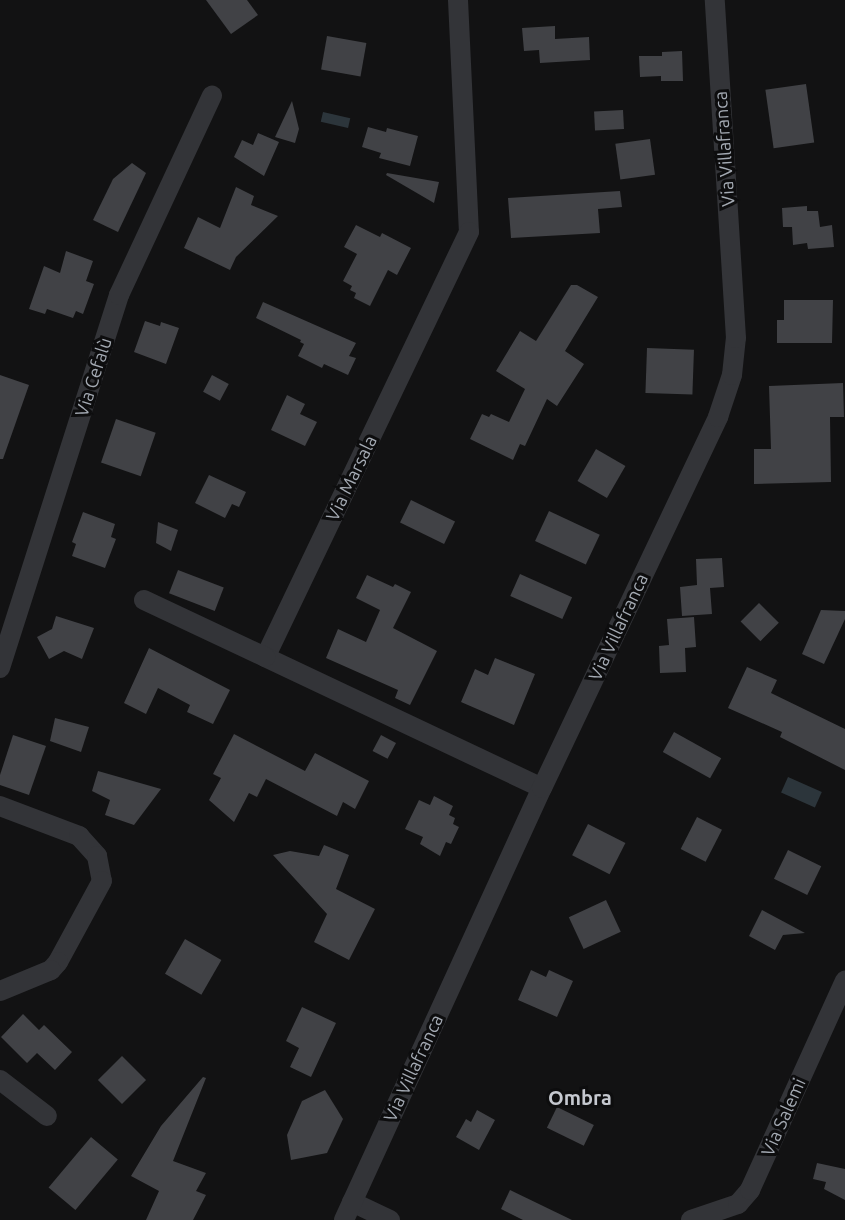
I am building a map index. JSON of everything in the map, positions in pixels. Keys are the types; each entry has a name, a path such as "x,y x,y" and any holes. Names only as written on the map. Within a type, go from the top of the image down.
{"street":[{"name":"Via Marsala","path":"265,657 469,232 458,0"},
{"name":"Via Villafranca","path":"348,1211 542,788 718,417 732,375 736,338 715,0"},
{"name":"Via Cefalù","path":"0,668 119,295 213,96"},
{"path":"144,600 542,788"},
{"path":"0,806 79,836 97,856 102,881 58,962 40,976 0,991"},
{"name":"Via Salemi","path":"691,1220 721,1212 738,1204 750,1190 845,981"},
{"path":"0,1080 47,1116"},
{"path":"348,1211 390,1220"}],"shaded area":[{"path":"323,112 350,118 348,128 321,122"},
{"path":"788,777 822,792 815,808 781,793"}],"building":[{"path":"206,0 247,0 258,15 231,34"},
{"path":"555,26 555,39 589,37 590,60 540,63 539,50 524,51 522,28"},
{"path":"327,36 366,43 360,76 321,69"},
{"path":"682,51 683,81 661,81 661,76 640,77 639,56 662,56 662,52"},
{"path":"806,84 814,142 774,148 765,90"},
{"path":"292,101 299,129 295,143 275,137"},
{"path":"623,110 624,129 595,130 594,112"},
{"path":"368,127 386,132 387,128 418,136 410,166 379,158 381,153 362,147"},
{"path":"258,133 279,142 264,176 234,157 242,140 253,145"},
{"path":"650,139 655,175 620,180 615,144"},
{"path":"132,163 146,173 118,232 93,220 113,179"},
{"path":"387,173 439,182 434,203 386,175"},
{"path":"236,187 254,196 251,205 278,216 236,257 230,270 184,248 198,217 220,228"},
{"path":"620,191 622,207 598,209 600,233 511,238 508,198"},
{"path":"807,206 807,211 818,211 820,227 832,225 834,247 808,249 807,243 793,245 792,227 783,227 782,208"},
{"path":"356,225 380,237 382,233 411,248 397,275 388,270 370,306 354,298 356,293 350,290 352,286 343,281 357,254 344,247"},
{"path":"66,251 93,261 86,281 94,284 83,314 76,311 73,318 47,309 45,314 29,309 44,266 60,273"},
{"path":"571,285 577,285 598,297 565,351 584,364 557,406 547,399 525,446 520,444 513,460 470,439 482,414 489,417 491,414 509,422 525,389 496,371 520,331 536,341"},
{"path":"784,300 833,300 832,343 777,343 777,320 784,320"},
{"path":"263,302 356,343 349,356 356,358 348,375 324,364 322,368 298,356 304,344 300,342 301,340 256,318"},
{"path":"145,321 160,326 161,322 179,328 166,364 134,352"},
{"path":"647,348 694,350 692,395 645,393"},
{"path":"0,375 29,385 3,459 0,459"},
{"path":"212,375 229,384 220,401 203,392"},
{"path":"843,383 844,417 830,417 831,482 754,484 754,449 771,449 769,386"},
{"path":"287,395 305,404 300,414 317,422 305,446 271,430"},
{"path":"116,419 156,433 141,476 101,462"},
{"path":"596,449 625,466 607,498 578,481"},
{"path":"209,475 246,492 239,507 232,504 225,518 195,503"},
{"path":"411,500 455,521 444,544 400,522"},
{"path":"549,511 600,535 586,565 535,541"},
{"path":"83,512 115,524 111,537 116,539 105,568 72,556 76,544 72,542"},
{"path":"158,522 178,530 171,551 156,543"},
{"path":"722,558 724,587 710,588 712,614 682,616 680,587 697,585 696,559"},
{"path":"178,570 224,588 215,611 169,593"},
{"path":"520,574 572,597 562,619 510,596"},
{"path":"367,575 393,587 395,584 411,592 393,628 437,651 410,705 395,698 398,690 326,658 338,629 366,642 380,610 356,598"},
{"path":"759,603 779,623 760,641 741,621"},
{"path":"821,610 845,611 845,619 824,664 802,654"},
{"path":"56,616 94,628 82,659 64,651 49,659 37,637 52,629"},
{"path":"694,617 696,647 685,648 686,672 660,673 659,646 669,645 667,619"},
{"path":"149,648 230,690 213,724 187,712 190,705 158,688 146,714 124,703"},
{"path":"495,658 535,674 514,725 461,702 475,669 488,675"},
{"path":"747,667 777,680 771,693 845,729 845,770 780,737 782,732 728,708"},
{"path":"55,718 89,727 81,752 50,741"},
{"path":"674,732 721,758 710,778 663,752"},
{"path":"234,734 305,771 315,753 369,781 355,809 343,802 337,816 266,779 257,797 249,793 234,822 209,800 221,778 213,774"},
{"path":"13,735 46,746 29,795 0,785 0,775"},
{"path":"381,735 396,743 388,759 373,751"},
{"path":"98,771 161,789 134,825 105,815 110,800 92,791"},
{"path":"434,796 453,806 449,815 455,818 453,824 459,827 451,844 446,842 440,856 420,844 423,837 405,829 419,800 430,805"},
{"path":"697,817 722,830 706,862 681,849"},
{"path":"588,824 625,843 610,874 572,855"},
{"path":"324,845 349,855 336,889 375,909 349,960 314,942 327,914 273,855 290,851 319,856"},
{"path":"788,850 821,866 807,895 774,879"},
{"path":"606,900 621,932 584,949 569,917"},
{"path":"762,910 805,933 783,935 775,950 749,936"},
{"path":"185,939 221,960 201,995 165,974"},
{"path":"531,970 546,977 549,970 573,981 557,1017 518,1000"},
{"path":"302,1007 336,1023 311,1077 290,1067 299,1048 286,1041"},
{"path":"23,1014 39,1030 44,1025 72,1052 55,1070 37,1053 27,1063 1,1037"},
{"path":"122,1056 146,1080 122,1104 98,1080"},
{"path":"203,1077 206,1078 173,1161 206,1173 196,1191 206,1195 193,1220 146,1220 159,1191 131,1176 161,1126"},
{"path":"325,1090 343,1119 327,1153 291,1160 287,1135 302,1101"},
{"path":"557,1107 594,1125 584,1146 547,1128"},
{"path":"477,1110 495,1120 479,1150 456,1137 466,1119 471,1122"},
{"path":"91,1137 118,1159 75,1210 49,1188"},
{"path":"817,1163 845,1169 845,1200 824,1189 826,1182 813,1179"},
{"path":"510,1190 572,1220 523,1220 501,1209"}],"district":[{"name":"Ombra","path":"580,1097"}]}
